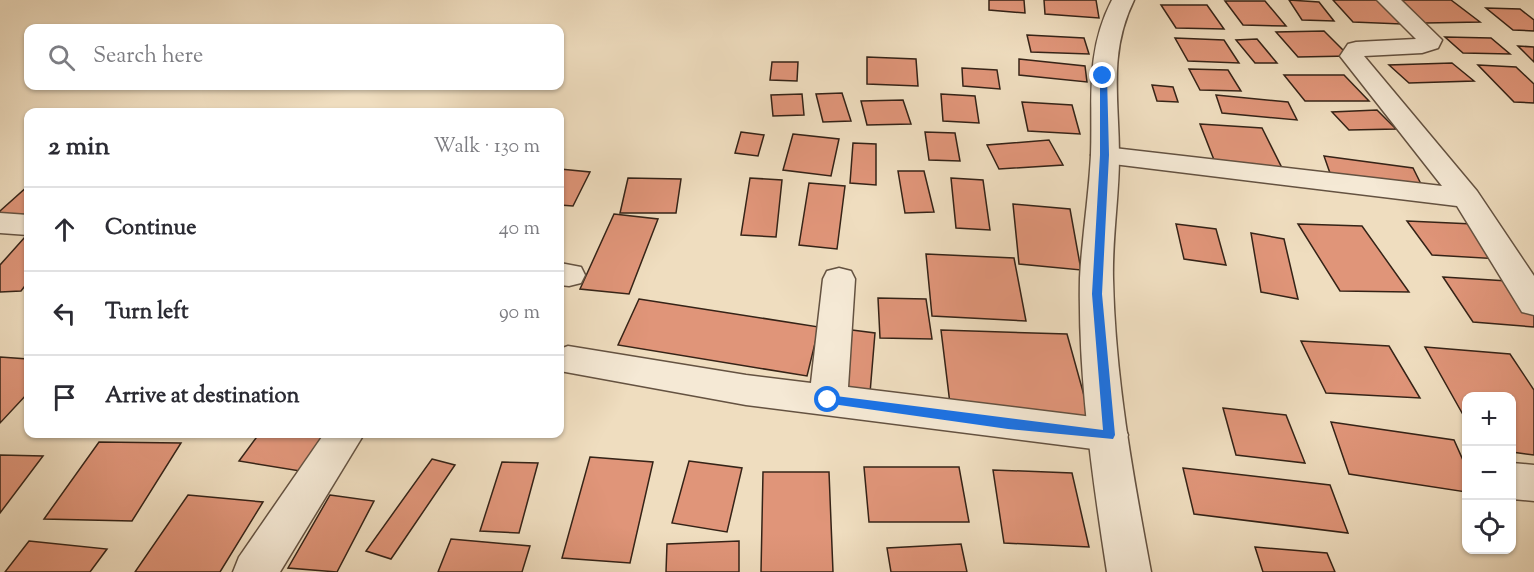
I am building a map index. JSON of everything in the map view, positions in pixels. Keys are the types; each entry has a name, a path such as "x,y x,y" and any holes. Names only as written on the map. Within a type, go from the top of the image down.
{"street":[{"path":"1123,0 1111,24 1105,45 1105,155 1097,294 1109,435 1129,572"},
{"path":"1388,0 1430,40 1430,43 1422,46 1356,49 1352,56 1467,198 1534,303"},
{"path":"1105,155 1467,198"},
{"path":"0,223 24,225"},
{"path":"828,400 838,279"},
{"path":"567,360 746,390 1109,435"},
{"path":"255,572 342,438"},
{"path":"1516,481 1534,483"}],"building":[{"path":"989,0 1024,0 1025,13 989,10"},
{"path":"1044,0 1096,0 1099,18 1045,14"},
{"path":"1289,0 1319,2 1334,21 1302,20"},
{"path":"1333,0 1378,0 1401,24 1353,22"},
{"path":"1397,0 1451,0 1480,22 1425,23"},
{"path":"1225,1 1265,1 1286,26 1243,25"},
{"path":"1161,5 1207,5 1224,29 1176,28"},
{"path":"1486,8 1520,9 1534,20 1534,31 1513,30"},
{"path":"1324,31 1349,56 1298,57 1276,32"},
{"path":"1027,35 1084,38 1089,54 1031,52"},
{"path":"1445,37 1491,38 1510,54 1463,53"},
{"path":"1175,38 1224,40 1239,63 1188,61"},
{"path":"1257,39 1277,63 1255,63 1236,40"},
{"path":"1518,46 1534,47 1534,62"},
{"path":"867,57 916,59 918,86 867,84"},
{"path":"1019,59 1085,66 1087,82 1019,75"},
{"path":"772,62 798,62 797,81 770,80"},
{"path":"1452,63 1474,81 1409,83 1389,65"},
{"path":"1478,65 1516,67 1534,84 1534,103 1514,102"},
{"path":"962,68 997,70 1000,89 963,86"},
{"path":"1189,69 1228,70 1241,91 1200,90"},
{"path":"1284,75 1344,75 1369,101 1305,101"},
{"path":"1152,85 1173,87 1178,102 1157,101"},
{"path":"842,93 851,121 823,122 816,94"},
{"path":"802,94 804,115 773,116 771,95"},
{"path":"941,94 975,96 979,123 943,121"},
{"path":"1216,95 1288,102 1297,120 1222,113"},
{"path":"903,100 911,124 867,125 861,101"},
{"path":"1022,102 1072,105 1080,134 1028,131"},
{"path":"1377,110 1396,129 1349,130 1332,112"},
{"path":"1200,124 1262,128 1283,170 1216,165"},
{"path":"741,132 764,135 758,156 735,153"},
{"path":"925,132 955,133 960,161 929,160"},
{"path":"793,134 839,139 831,176 783,170"},
{"path":"1049,140 1063,165 999,169 987,145"},
{"path":"853,143 876,144 876,185 850,183"},
{"path":"1324,156 1413,168 1423,188 1331,176"},
{"path":"564,169 590,172 573,206 564,205"},
{"path":"898,171 924,171 934,212 905,213"},
{"path":"628,178 681,179 676,213 620,213"},
{"path":"750,178 782,180 776,237 741,235"},
{"path":"951,178 983,180 990,230 956,228"},
{"path":"809,183 845,186 837,249 799,245"},
{"path":"24,190 24,219 0,218 0,211"},
{"path":"1013,204 1070,209 1081,270 1019,264"},
{"path":"614,214 658,219 629,294 580,289"},
{"path":"1407,221 1473,224 1500,259 1432,255"},
{"path":"1176,224 1216,229 1226,265 1184,259"},
{"path":"1298,224 1362,226 1409,292 1340,291"},
{"path":"1251,233 1284,239 1298,299 1261,292"},
{"path":"24,238 24,287 21,291 0,292 0,265"},
{"path":"926,254 1014,258 1026,321 932,316"},
{"path":"1443,277 1508,281 1534,316 1534,327 1473,322"},
{"path":"878,298 926,299 932,339 880,338"},
{"path":"639,299 819,327 807,376 618,345"},
{"path":"852,330 875,333 870,393 846,391"},
{"path":"941,330 1067,334 1090,417 951,412"},
{"path":"1301,341 1389,346 1420,398 1326,393"},
{"path":"1425,347 1510,354 1534,390 1534,455 1516,453 1516,392 1462,392 1462,413"},
{"path":"0,357 24,359 24,397 0,423"},
{"path":"1223,408 1286,415 1305,463 1236,455"},
{"path":"1331,422 1454,440 1462,458 1462,491 1349,474"},
{"path":"256,438 323,438 300,471 239,461"},
{"path":"99,442 181,443 132,521 44,519"},
{"path":"0,455 43,456 0,513"},
{"path":"590,457 653,462 630,563 562,558"},
{"path":"432,459 455,465 391,559 366,551"},
{"path":"689,461 742,468 727,532 672,523"},
{"path":"502,462 538,463 519,533 480,531"},
{"path":"864,467 959,467 969,522 869,522"},
{"path":"1183,468 1330,485 1348,533 1194,514"},
{"path":"993,470 1072,473 1089,547 1004,543"},
{"path":"763,472 829,472 833,572 761,572"},
{"path":"188,495 263,502 220,572 135,572"},
{"path":"330,495 374,501 337,572 288,568"},
{"path":"451,539 530,546 522,572 438,572"},
{"path":"29,541 107,549 90,572 5,572"},
{"path":"739,541 739,572 666,572 667,544"},
{"path":"961,544 967,572 891,572 887,548"},
{"path":"1255,547 1327,553 1335,572 1263,572"}],"route":[{"path":"828,400 1109,435 1097,294 1105,155 1103,76"}]}
